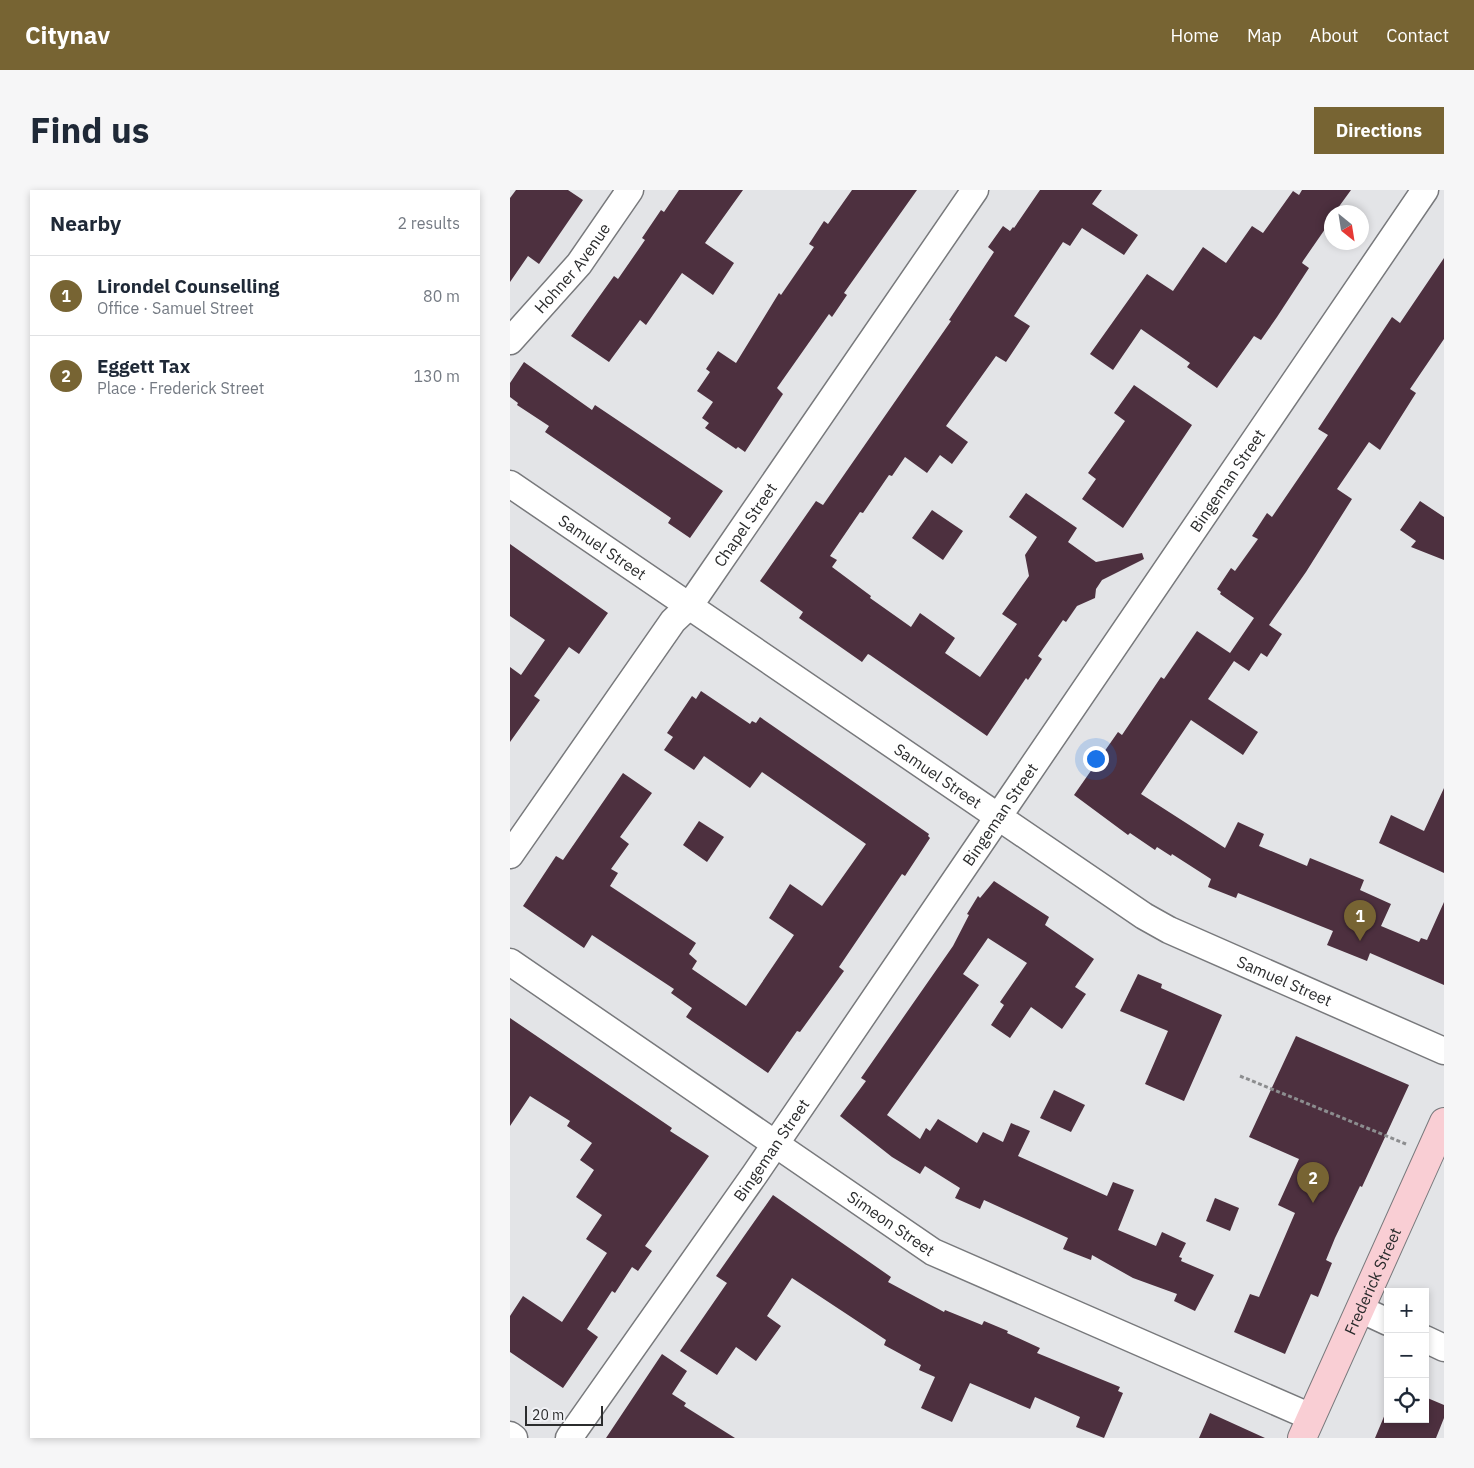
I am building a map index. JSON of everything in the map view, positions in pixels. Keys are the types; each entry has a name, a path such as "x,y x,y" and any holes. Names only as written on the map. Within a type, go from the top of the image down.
{"main road":[{"name":"Frederick Street","path":"1306,1427 1444,1122"}],"street":[{"name":"Hohner Avenue","path":"510,341 579,264 630,190"},
{"name":"Chapel Street","path":"510,855 673,621 690,605 975,190"},
{"name":"Bingeman Street","path":"569,1438 775,1144 1425,190"},
{"name":"Samuel Street","path":"510,484 1144,916 1169,930 1444,1051"},
{"name":"Simeon Street","path":"510,962 933,1252 1306,1427"},
{"path":"1360,1310 1384,1320"},
{"path":"1429,1341 1444,1348"},
{"path":"510,1436 514,1438"}],"path":[{"path":"1240,1076 1409,1145"}],"building":[{"path":"516,190 568,190 583,200 539,264 528,256 510,282 510,198"},
{"path":"679,190 743,190 705,243 734,263 713,295 682,273 646,325 640,320 609,362 571,336 614,276 618,279 645,240 642,238 661,210 664,212"},
{"path":"852,190 917,190 844,293 847,295 832,317 829,314 777,388 783,394 745,452 738,447 736,449 705,428 709,423 702,418 713,402 697,391 710,372 706,369 718,351 736,363 779,293 781,295 814,247 809,244 824,221 828,224"},
{"path":"1040,190 1102,190 1092,204 1138,235 1124,255 1082,228 1070,246 1063,242 1014,316 1030,326 1006,362 996,356 946,426 968,442 952,464 940,455 927,473 905,457 892,476 889,475 863,513 860,512 830,556 837,560 832,567 871,596 870,598 911,627 920,613 955,638 945,653 980,677 1017,624 1002,614 1029,576 1025,555 1037,537 1009,517 1026,493 1077,528 1068,542 1096,562 1142,553 1144,559 1102,580 1096,589 1095,598 1077,606 1066,622 1063,620 1038,656 1042,659 1028,680 1026,678 987,736 870,655 868,654 862,662 799,618 803,612 760,581 816,501 823,505 951,321 949,320 994,252 988,247 1003,226 1010,231 1014,228"},
{"path":"1302,190 1351,190 1340,205 1324,205 1324,231 1302,263 1309,268 1261,340 1254,336 1217,388 1187,367 1190,363 1141,329 1113,370 1090,354 1147,274 1173,291 1203,247 1226,263 1252,226 1263,233 1293,191 1299,195"},
{"path":"1444,258 1444,339 1410,389 1416,393 1380,450 1369,442 1337,489 1352,499 1306,572 1269,625 1282,634 1267,657 1261,653 1249,671 1234,661 1208,699 1258,732 1243,755 1191,720 1141,794 1225,848 1238,822 1264,834 1259,846 1307,866 1310,858 1364,880 1360,890 1391,904 1381,926 1419,942 1421,938 1427,940 1444,902 1444,985 1370,953 1367,961 1327,945 1333,931 1238,893 1236,898 1208,887 1211,879 1172,854 1171,856 1157,847 1155,850 1130,833 1128,835 1074,795 1118,732 1122,735 1161,677 1164,679 1197,631 1230,653 1254,618 1220,594 1221,592 1217,589 1231,568 1235,571 1258,539 1252,536 1267,513 1272,517 1328,435 1318,429 1392,317 1400,323"},
{"path":"524,362 592,410 595,405 723,491 690,538 668,523 671,518 545,432 549,426 517,405 518,403 510,397 510,383"},
{"path":"1134,385 1192,425 1123,528 1082,499 1096,479 1088,473 1125,421 1114,413"},
{"path":"1420,501 1444,517 1444,560 1411,547 1416,541 1400,530"},
{"path":"932,510 963,531 943,560 912,538"},
{"path":"510,544 608,613 579,654 569,647 534,696 540,700 510,742 510,667 521,675 545,640 510,616"},
{"path":"701,691 750,724 752,721 756,723 760,717 929,834 930,838 905,876 902,874 839,967 844,971 800,1032 797,1031 768,1073 686,1017 692,1008 671,993 674,989 592,935 584,948 523,906 556,856 563,860 623,773 652,793 620,837 629,844 611,869 618,873 610,886 696,943 689,954 697,961 692,969 746,1006 794,935 769,918 790,884 822,906 866,844 762,772 750,788 704,756 694,770 664,750 673,737 667,733 692,696 696,699"},
{"path":"1444,788 1444,873 1379,843 1391,815 1424,831"},
{"path":"699,821 724,837 707,862 683,845"},
{"path":"994,881 1049,917 1045,925 1094,959 1075,987 1086,994 1062,1029 1031,1007 1010,1038 991,1025 1004,1005 1000,1002 1027,963 988,938 963,974 979,985 887,1115 920,1139 926,1128 930,1131 938,1119 977,1143 983,1132 1003,1142 1011,1123 1030,1131 1018,1156 1107,1196 1113,1182 1134,1190 1118,1230 1156,1246 1162,1232 1186,1243 1179,1257 1182,1258 1181,1261 1214,1275 1195,1311 1174,1301 1177,1294 1133,1278 1092,1255 1091,1260 1063,1249 1068,1238 984,1200 980,1209 955,1198 960,1188 925,1166 920,1174 892,1157 840,1116 866,1081 861,1078 953,946 969,915 967,914 978,896 980,898"},
{"path":"1138,974 1162,984 1161,988 1222,1015 1184,1101 1145,1084 1168,1031 1120,1011"},
{"path":"510,1018 672,1128 670,1131 709,1156 645,1246 652,1251 638,1271 632,1267 615,1293 612,1291 587,1329 598,1337 563,1388 510,1352 510,1316 523,1296 562,1322 607,1253 586,1239 602,1215 576,1197 594,1170 580,1160 592,1143 567,1126 570,1121 530,1096 510,1126"},
{"path":"1296,1036 1409,1085 1362,1187 1360,1186 1335,1238 1326,1260 1332,1263 1318,1297 1311,1294 1285,1354 1234,1332 1250,1294 1259,1297 1295,1213 1278,1205 1299,1159 1249,1137"},
{"path":"1054,1090 1085,1105 1071,1132 1040,1118"},
{"path":"773,1195 891,1277 888,1282 944,1312 945,1310 982,1325 984,1321 1008,1331 1007,1333 1040,1348 1037,1353 1120,1387 1118,1391 1123,1393 1104,1438 1076,1427 1080,1417 1035,1397 1030,1409 970,1383 952,1422 921,1408 935,1377 919,1370 921,1365 884,1345 886,1340 792,1278 767,1316 781,1326 756,1361 736,1347 717,1375 680,1351 727,1283 716,1276"},
{"path":"1215,1198 1239,1208 1230,1231 1206,1221"},
{"path":"662,1354 687,1371 672,1394 686,1403 684,1406 735,1438 606,1438"},
{"path":"1429,1399 1444,1405 1444,1418 1436,1438 1375,1438 1384,1417 1384,1423 1429,1423"},
{"path":"1210,1413 1265,1438 1199,1438"}],"place":[{"name":"Lirondel Counselling","path":"1360,941"},
{"name":"Eggett Tax","path":"1313,1203"}]}
